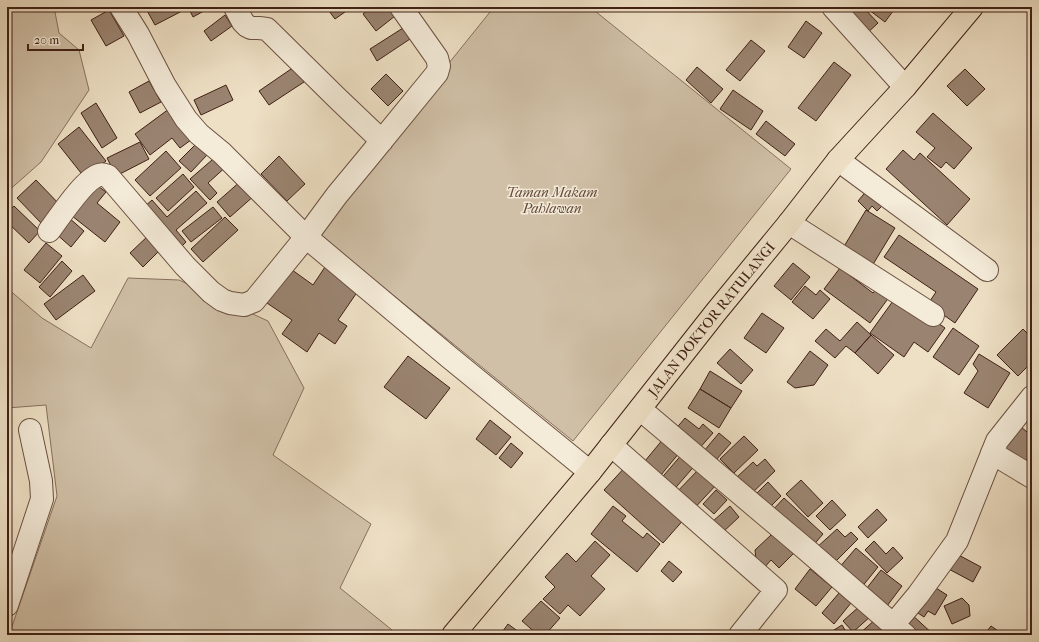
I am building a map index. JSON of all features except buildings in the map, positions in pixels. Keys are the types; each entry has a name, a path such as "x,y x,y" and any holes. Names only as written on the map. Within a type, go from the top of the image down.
{"highway":[{"name":"JALAN DOKTOR RATULANGI","path":"453,635 590,472 716,312 789,224 838,160 905,87 972,7"}],"street":[{"path":"120,7 138,34 165,86 193,128 202,137 222,153 306,237 449,357 590,472"},
{"path":"235,7 243,22 247,26 251,28 267,29 382,141"},
{"path":"49,231 77,193 90,180 103,174 108,176 185,266 211,292 222,300 230,303 244,305 254,301 306,237 337,195 437,73 439,66 437,58 401,7"},
{"path":"833,7 905,87"},
{"path":"838,160 986,270"},
{"path":"789,224 933,315"},
{"path":"640,409 899,630 918,595 957,541 997,441 1032,397"},
{"path":"7,605 42,499 41,481 30,430"},
{"path":"611,445 776,590 740,635"},
{"path":"992,453 1032,478"}],"green space":[{"path":"7,7 54,7 59,33 79,50 89,90 41,162 7,192"},
{"name":"Taman Makam Pahlawan","path":"494,7 590,7 791,169 573,441 314,231"},
{"path":"128,278 179,280 268,321 304,388 273,455 371,524 340,588 392,630 387,635 9,635 57,496 46,405 7,408 7,288 42,318 91,348"}]}
